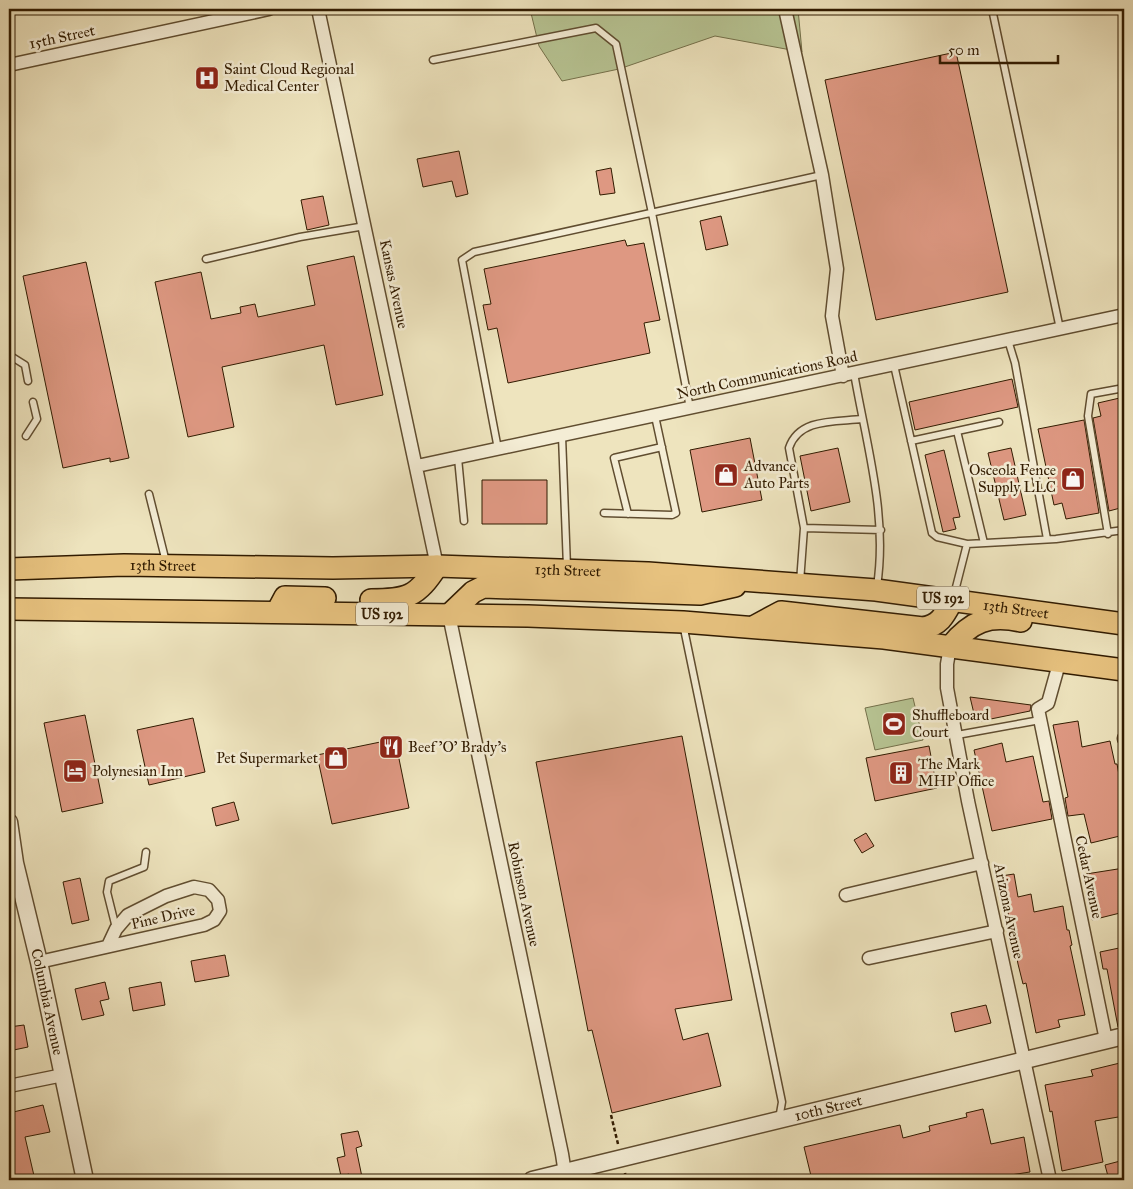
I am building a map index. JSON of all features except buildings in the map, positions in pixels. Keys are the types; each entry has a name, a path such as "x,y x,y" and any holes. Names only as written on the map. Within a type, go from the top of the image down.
{"highway":[{"name":"13th Street","path":"9,569 68,566 437,566 760,580 954,599 1124,624"},
{"path":"277,612 285,597 398,599 412,594 424,586 437,566"},
{"path":"449,614 473,592 490,586 700,594 760,580"},
{"path":"755,626 781,612 923,628 942,620 954,599"},
{"name":"US 192","path":"9,609 449,614 683,622 755,626 884,638 1124,670"},
{"path":"950,647 962,632 978,621 1006,618 1037,624 1057,622 1068,615"}],"street":[{"name":"15th Street","path":"9,65 269,9"},
{"name":"Kansas Avenue","path":"318,9 437,566"},
{"path":"785,9 822,175 837,269 832,316 848,374"},
{"name":"North Communications Road","path":"417,466 1124,315"},
{"name":"Robinson Avenue","path":"449,614 561,1149 565,1176"},
{"name":"Arizona Avenue","path":"950,647 946,664 948,688 968,801 1026,1060 1050,1180"},
{"path":"1040,720 1038,708 1048,703 1060,660"},
{"name":"Cedar Avenue","path":"1040,720 1106,1040"},
{"name":"Columbia Avenue","path":"9,828 15,863 39,962 85,1180"},
{"path":"846,895 982,863"},
{"name":"Pine Drive","path":"39,962 204,925 214,920 220,911 218,900 209,890 194,887 166,896 128,915 116,929 108,946"},
{"path":"869,958 997,931"},
{"name":"10th Street","path":"532,1180 565,1176 779,1120 1124,1036"},
{"path":"9,1086 63,1075"}],"lane":[{"path":"992,9 1060,329"},
{"path":"433,60 596,28 616,44 652,213 690,408"},
{"path":"498,449 462,260 474,252 822,175"},
{"path":"206,259 300,237 365,226"},
{"path":"1008,340 1047,539"},
{"path":"9,355 25,365 28,381"},
{"path":"894,365 932,533 937,537 967,544 1108,534 1124,530"},
{"path":"848,374 862,419 881,530 881,558 876,590"},
{"path":"1108,534 1088,416 1091,394 1124,388"},
{"path":"26,436 37,420 33,402"},
{"path":"604,513 672,515 676,513 655,416"},
{"path":"800,584 804,528 789,448 792,437 803,428 815,424 862,419"},
{"path":"911,441 999,422"},
{"path":"957,431 984,543"},
{"path":"562,436 567,571"},
{"path":"628,514 614,458 662,447"},
{"path":"458,458 464,521"},
{"path":"149,494 167,566"},
{"path":"804,528 881,530"},
{"path":"954,599 967,544"},
{"path":"683,622 782,1102 779,1120"},
{"path":"957,735 1040,720"},
{"path":"116,929 107,892 110,881 144,867 146,852"}],"green space":[{"path":"530,9 798,9 802,52 715,36 619,69 562,81 539,46"},
{"name":"Shuffleboard Court","path":"913,698 923,740 875,750 865,708"}],"place":[{"name":"Saint Cloud Regional Medical Center","path":"207,78"},
{"name":"Advance Auto Parts","path":"726,475"},
{"name":"Osceola Fence Supply LLC","path":"1073,479"},
{"name":"Shuffleboard Court","path":"894,724"},
{"name":"Beef 'O' Brady's","path":"391,747"},
{"name":"Pet Supermarket","path":"336,758"},
{"name":"Polynesian Inn","path":"75,771"},
{"name":"The Mark MHP Office","path":"901,773"}]}
